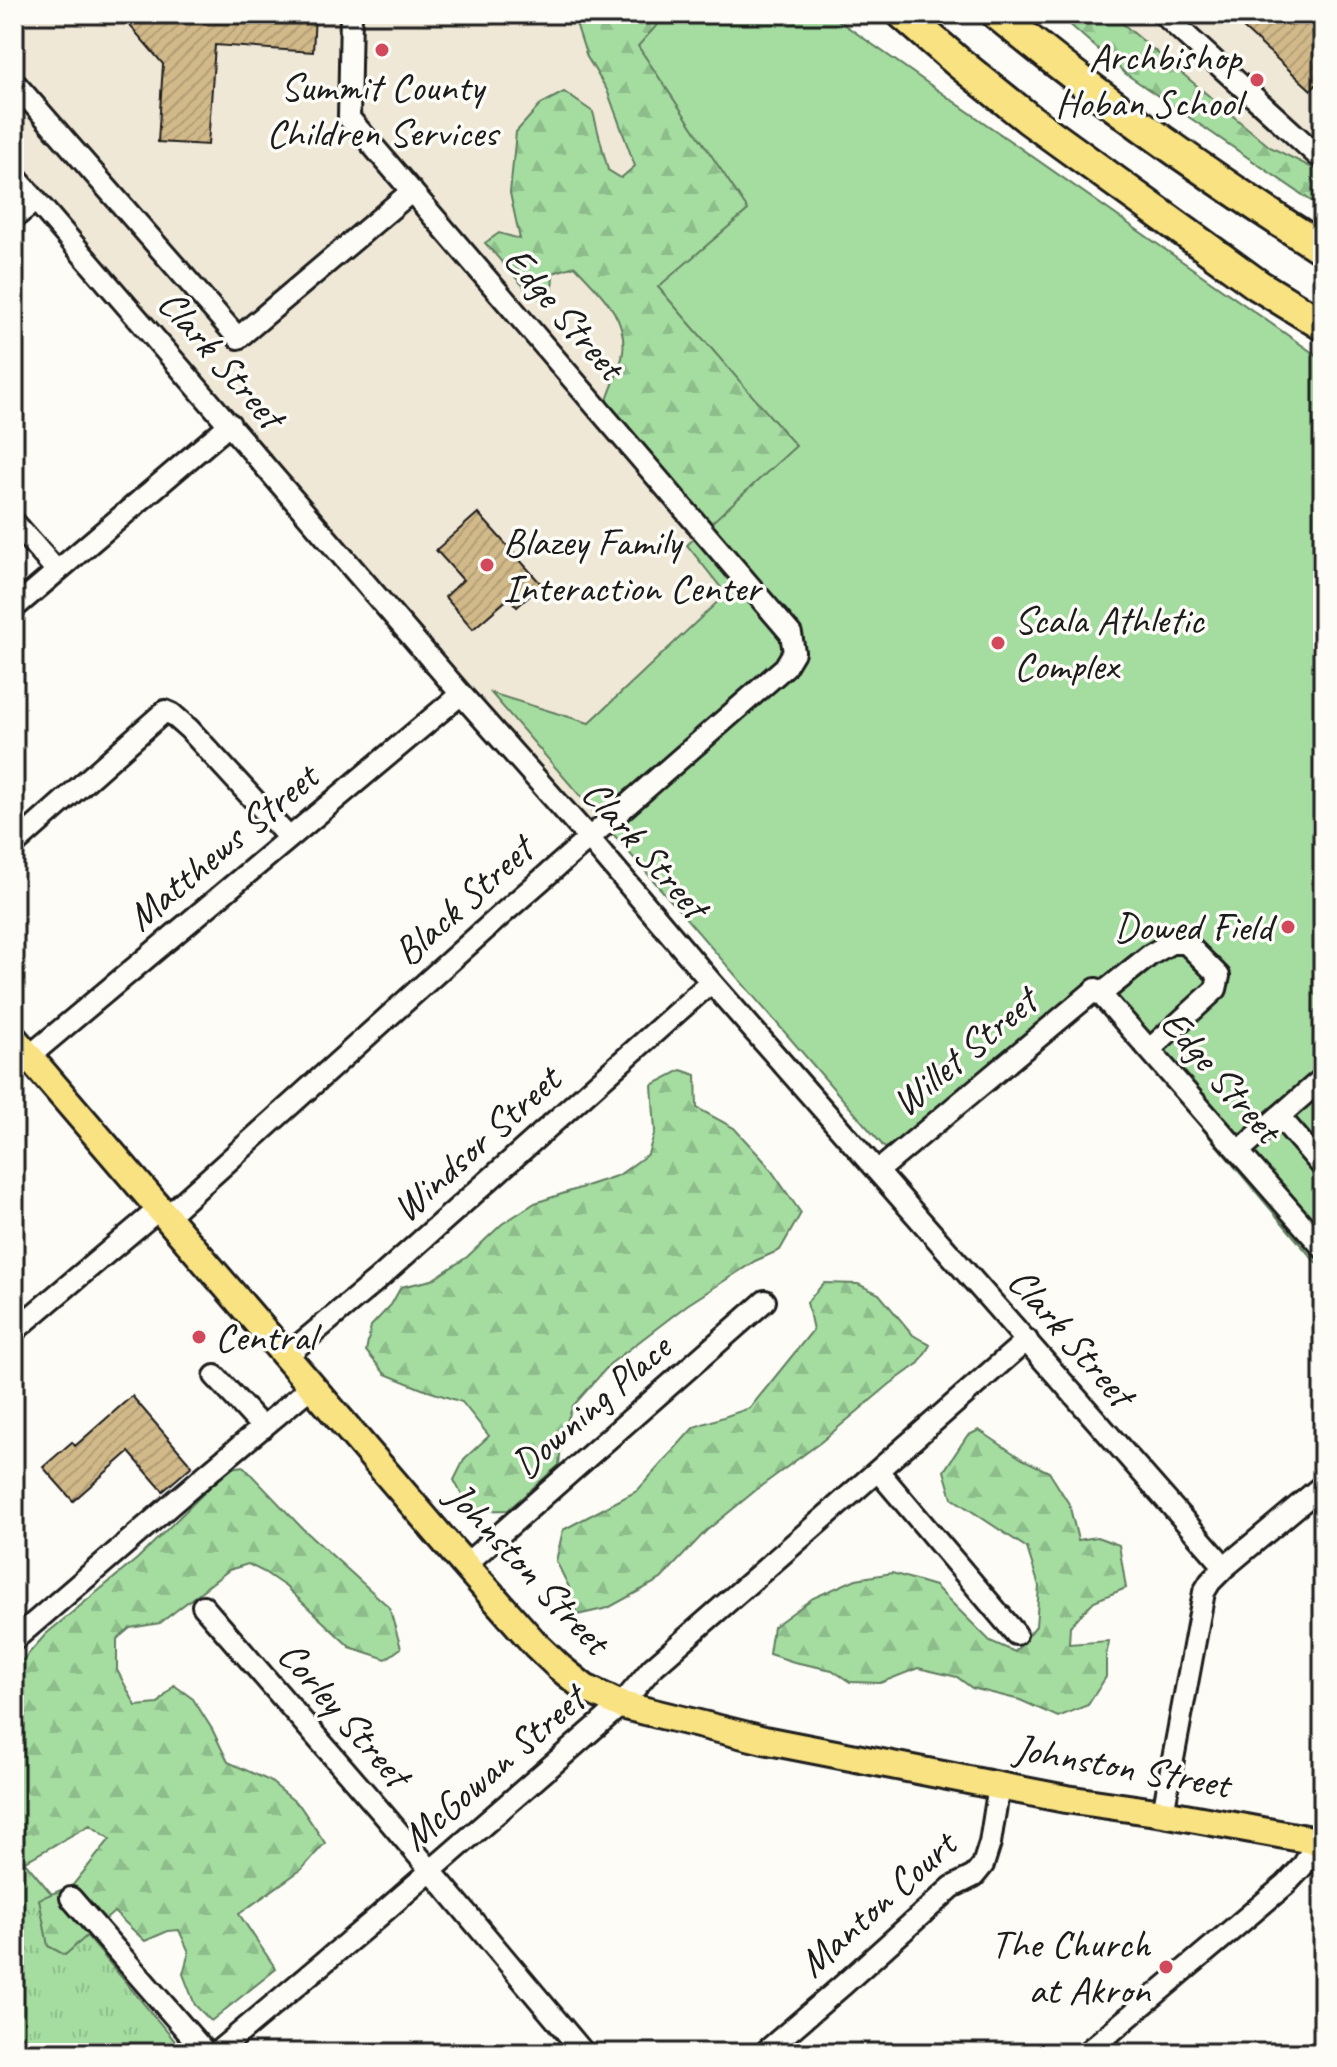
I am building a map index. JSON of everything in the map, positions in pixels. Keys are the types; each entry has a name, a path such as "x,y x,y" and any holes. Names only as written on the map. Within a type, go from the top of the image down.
{"highway":[{"path":"903,14 1029,119 1258,285 1323,325"},
{"path":"997,14 1144,129 1237,195 1323,249"}],"main road":[{"name":"Johnston Street","path":"19,1054 163,1213 536,1645 585,1688 621,1705 764,1740 1066,1799 1321,1842"}],"street":[{"name":"Edge Street","path":"351,14 349,118 791,634"},
{"path":"1163,14 1317,155 1323,157"},
{"path":"14,82 238,338 412,191"},
{"name":"Clark Street","path":"14,175 711,982 1225,1567"},
{"path":"14,218 36,200"},
{"path":"14,608 230,424"},
{"path":"14,522 57,571"},
{"name":"Black Street","path":"14,1331 163,1213 785,667 794,652 791,634"},
{"name":"Matthews Street","path":"19,1054 289,838 461,694"},
{"path":"14,845 165,711 189,729 289,838"},
{"name":"Willet Street","path":"878,1171 1099,992 1171,943 1186,943 1219,976 1216,989 1150,1049"},
{"name":"Windsor Street","path":"286,1356 377,1280 711,982"},
{"name":"Edge Street","path":"1099,992 1323,1248"},
{"path":"1239,1151 1323,1078"},
{"path":"1279,1116 1323,1167"},
{"name":"Downing Place","path":"465,1565 765,1301"},
{"name":"McGowan Street","path":"216,2053 621,1705 652,1668 1027,1340"},
{"path":"215,1376 263,1428"},
{"path":"14,1640 312,1386"},
{"path":"878,1471 1016,1634"},
{"path":"1163,1813 1204,1592 1225,1567 1323,1485"},
{"name":"Corley Street","path":"203,1606 430,1870 574,2049"},
{"name":"Manton Court","path":"764,2053 952,1887 974,1876 983,1865 990,1843 999,1786"},
{"path":"1086,2053 1285,1885 1321,1842"},
{"path":"71,1898 206,2053"}],"shaded area":[{"path":"14,14 667,14 791,634 589,838 14,175"},
{"name":"Archbishop Hoban School","path":"1111,14 1323,14 1323,173 1270,147"}],"green space":[{"path":"573,14 693,14 725,117 802,398 805,632 605,406 624,344 617,319 603,296 575,266 553,273 552,299 534,298 485,243 499,233 520,239 510,193 516,132 541,104 564,92 593,112 608,170 621,178 635,166 607,90 587,57"},
{"name":"Scala Athletic Complex","path":"667,14 829,14 1323,360 1323,1271 1084,989 901,1142 885,1148 491,693 589,723 726,594 687,545 796,446 658,287 748,210 638,46"},
{"path":"1058,14 1111,14 1270,147 1323,173 1323,209 1126,74"},
{"path":"681,1070 696,1075 697,1108 734,1128 766,1163 801,1213 780,1250 755,1261 687,1305 610,1364 573,1406 562,1434 559,1465 508,1510 470,1511 454,1480 465,1458 489,1436 462,1402 385,1374 366,1351 371,1326 391,1305 401,1287 432,1280 467,1257 502,1224 535,1203 619,1175 648,1154 655,1131 652,1085"},
{"path":"824,1283 858,1284 879,1294 913,1335 930,1345 919,1363 706,1531 661,1579 608,1608 577,1615 569,1587 556,1561 563,1530 637,1491 694,1427 750,1408 813,1330 807,1302"},
{"path":"979,1430 1022,1459 1049,1472 1069,1504 1078,1540 1097,1537 1119,1545 1126,1588 1094,1601 1070,1626 1069,1644 1109,1641 1106,1677 1088,1705 1058,1717 1020,1700 972,1688 957,1677 918,1668 880,1683 850,1682 832,1670 769,1654 773,1627 813,1598 856,1579 892,1573 935,1586 990,1641 1015,1652 1036,1626 1039,1586 1027,1548 952,1498 944,1471 967,1436"},
{"path":"243,1466 302,1528 389,1607 401,1648 386,1659 350,1647 286,1587 248,1564 229,1570 160,1623 130,1628 117,1639 117,1670 136,1706 158,1704 174,1685 193,1699 228,1762 270,1781 300,1806 325,1843 302,1869 239,1914 276,1969 211,2021 195,2005 183,1974 189,1952 179,1930 168,1931 145,1941 114,1912 65,1955 48,1946 39,1899 73,1885 110,1839 90,1825 14,1865 14,1667 46,1634 137,1559 231,1468"},
{"path":"14,1849 185,2053 14,2053"}],"building":[{"path":"120,14 315,14 313,52 215,45 208,145 158,142 163,64"},
{"path":"1228,14 1314,14 1323,22 1323,78 1311,90"},
{"name":"Blazey Family Interaction Center","path":"478,513 542,585 517,607 509,598 473,629 445,597 463,580 436,550"},
{"path":"132,1396 192,1466 163,1491 129,1452 73,1501 43,1467 72,1442 75,1446"}],"place":[{"name":"Summit County Children Services","path":"382,50"},
{"name":"Archbishop Hoban School","path":"1257,80"},
{"name":"Blazey Family Interaction Center","path":"487,565"},
{"name":"Scala Athletic Complex","path":"998,643"},
{"name":"Dowed Field","path":"1288,927"},
{"name":"Central","path":"199,1337"},
{"name":"The Church at Akron","path":"1166,1967"}]}
